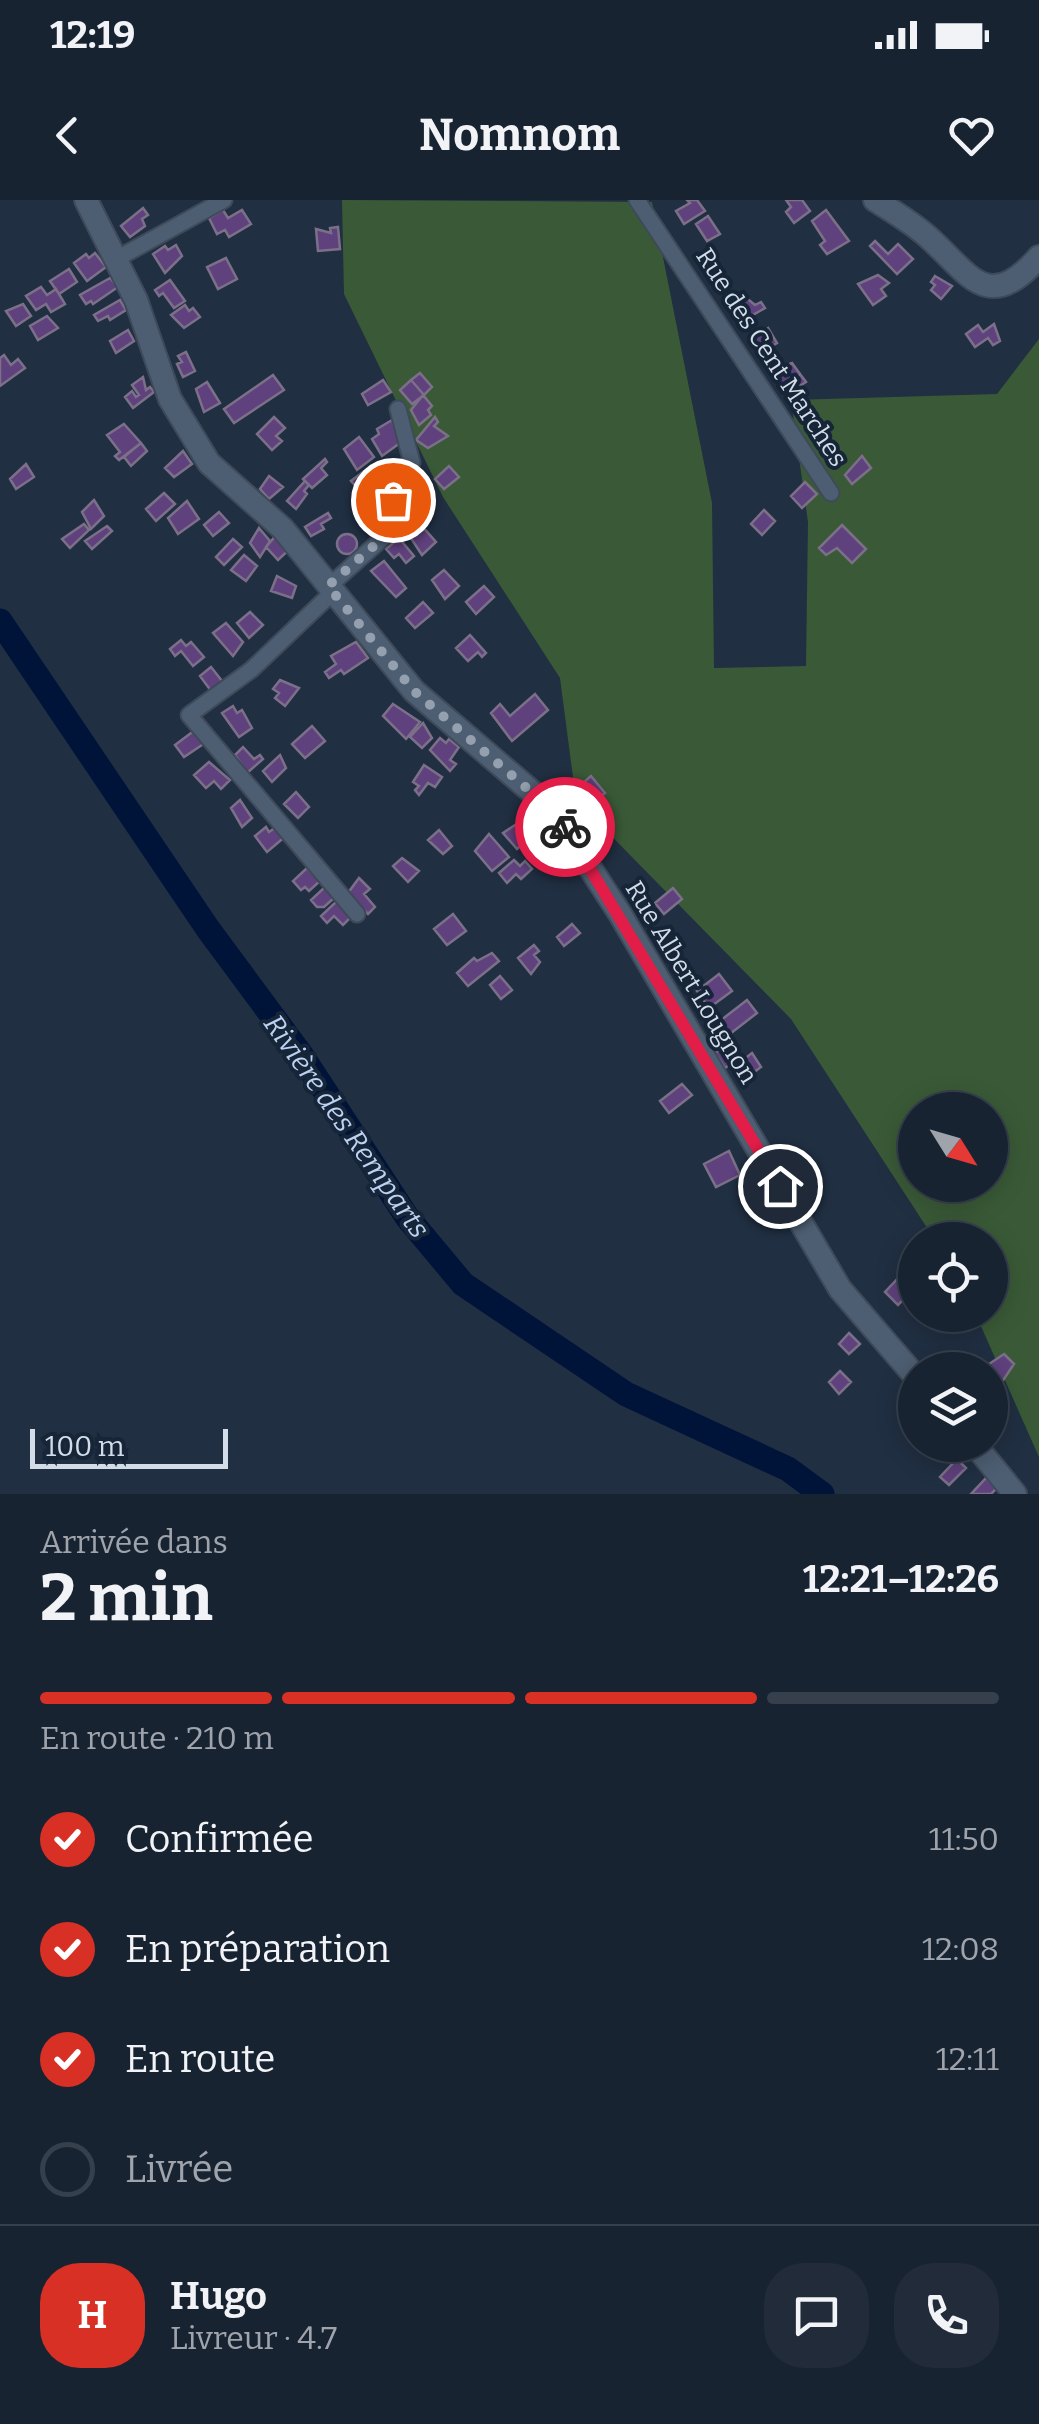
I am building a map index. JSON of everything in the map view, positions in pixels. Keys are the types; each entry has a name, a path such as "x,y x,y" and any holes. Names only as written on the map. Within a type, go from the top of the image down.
{"street":[{"name":"Rue Albert Lougnon","path":"86,200 118,258 152,354 187,431 209,463 283,529 414,691 552,810 576,842 840,1289 898,1356"},
{"path":"118,258 224,200"},
{"name":"Rue des Cent Marches","path":"636,200 831,493"},
{"path":"874,200 926,236 966,277 985,287 1004,285 1026,272 1039,256"},
{"path":"357,914 190,715 251,670 384,537 390,527 392,492 409,472 412,462 398,409"},
{"path":"989,1462 1015,1494"}],"green space":[{"path":"342,200 652,202 712,503 714,668 806,666 808,522 791,400 997,394 1039,339 1039,1457 1008,1387 1008,1352 992,1352 984,1332 1008,1332 1008,1222 923,1222 910,1202 1008,1202 1008,1092 898,1092 898,1183 791,1019 576,800 560,678 443,497 344,294"}],"building":[{"path":"687,200 697,200 705,211 684,224 676,211 690,203"},
{"path":"786,200 802,200 810,211 794,223 786,212 791,207"},
{"path":"143,208 148,215 142,219 145,226 130,237 121,226"},
{"path":"223,210 228,218 242,210 251,224 229,237 225,230 217,234 209,218"},
{"path":"826,210 849,241 827,254 820,245 825,241 812,221"},
{"path":"708,216 720,234 707,241 696,224"},
{"path":"338,227 340,249 318,251 316,229 331,233 330,228"},
{"path":"875,241 888,254 898,244 913,259 897,274 870,246"},
{"path":"176,245 182,256 165,273 153,254 165,246 168,250"},
{"path":"95,253 106,267 87,281 74,263"},
{"path":"226,258 237,279 218,289 207,267"},
{"path":"69,269 77,282 59,294 50,281"},
{"path":"878,275 889,283 881,289 886,296 873,305 858,284"},
{"path":"935,276 952,286 941,299 931,290"},
{"path":"110,278 118,287 93,304 86,304 80,295"},
{"path":"170,280 185,301 174,308 163,293 159,296 155,290"},
{"path":"41,287 47,295 56,289 65,304 51,312 46,304 36,310 26,296"},
{"path":"744,296 755,305 761,302 765,308 744,320 734,302"},
{"path":"120,300 126,310 110,320 108,316 98,321 94,315"},
{"path":"23,304 31,316 16,326 6,311"},
{"path":"185,305 200,317 184,328 171,315"},
{"path":"47,316 58,328 38,340 30,326"},
{"path":"994,324 1000,341 993,345 988,338 975,347 966,334 978,325 983,332"},
{"path":"768,328 777,343 760,353 753,340"},
{"path":"128,330 134,341 116,353 110,341"},
{"path":"186,352 195,371 183,377 177,364 182,362 178,356"},
{"path":"4,355 11,365 18,359 25,368 0,386 0,358"},
{"path":"792,363 800,374 782,386 771,371"},
{"path":"420,373 432,387 424,395 411,380"},
{"path":"800,374 806,382 787,394 782,386"},
{"path":"273,375 284,390 234,423 224,409"},
{"path":"143,377 146,390 150,387 154,392 133,408 125,397 132,391 136,397 139,395 132,385"},
{"path":"383,380 391,392 368,405 362,394"},
{"path":"411,380 424,395 412,404 400,390"},
{"path":"207,382 220,403 204,412 196,389"},
{"path":"423,395 432,406 428,410 431,415 419,425 411,410"},
{"path":"274,417 285,428 276,436 282,441 272,450 257,434"},
{"path":"435,417 438,422 434,426 448,436 428,448 416,440"},
{"path":"392,420 400,443 382,456 372,439 379,434 377,429"},
{"path":"124,424 141,443 119,460 115,456 120,452 107,435"},
{"path":"359,437 374,457 357,470 344,449"},
{"path":"141,443 147,451 131,466 124,457"},
{"path":"183,451 192,464 174,477 165,468"},
{"path":"862,456 871,468 852,484 845,475"},
{"path":"325,459 327,462 321,468 327,475 312,488 303,479"},
{"path":"26,464 34,477 16,489 10,479"},
{"path":"449,466 459,477 444,489 435,479"},
{"path":"367,469 376,479 361,492 351,481"},
{"path":"269,476 283,487 269,499 260,489"},
{"path":"305,481 309,485 304,491 307,494 296,509 287,501"},
{"path":"805,482 817,494 802,508 791,496"},
{"path":"413,484 422,496 429,491 433,497 418,505 414,500 410,504 401,493"},
{"path":"164,493 175,504 156,521 146,509"},
{"path":"94,500 104,516 91,529 82,512"},
{"path":"187,501 199,519 178,534 168,518"},
{"path":"764,510 775,521 762,535 751,524"},
{"path":"219,512 229,523 213,536 204,525"},
{"path":"328,513 331,518 321,524 324,529 311,536 305,527"},
{"path":"414,517 436,542 422,555 403,526"},
{"path":"84,524 89,530 70,548 62,539"},
{"path":"842,525 866,549 852,563 837,548 826,555 819,548"},
{"path":"107,526 112,531 92,549 85,541"},
{"path":"259,528 270,541 260,557 250,543"},
{"path":"278,533 293,546 278,560 266,547"},
{"path":"347,534 357,544 347,554 337,544"},
{"path":"399,538 414,556 406,563 399,554 394,558 386,549"},
{"path":"233,539 242,547 224,565 216,557"},
{"path":"244,555 257,566 246,581 231,570"},
{"path":"384,561 406,588 396,597 371,571"},
{"path":"444,570 459,586 445,599 432,580"},
{"path":"277,576 296,586 292,598 271,591"},
{"path":"484,586 494,597 476,614 466,602"},
{"path":"423,602 433,613 415,628 406,618"},
{"path":"250,612 263,625 249,638 237,623"},
{"path":"226,623 243,642 233,656 213,633"},
{"path":"470,635 486,653 482,657 478,652 468,661 456,648"},
{"path":"181,640 186,646 191,642 204,657 193,666 181,651 175,656 170,649"},
{"path":"356,642 368,658 344,674 341,670 329,678 325,672 336,664 331,656"},
{"path":"211,667 226,686 214,695 200,676"},
{"path":"280,680 299,688 285,706 275,698 279,693 273,689"},
{"path":"535,694 548,710 512,741 491,713 500,704 510,716"},
{"path":"393,704 420,722 406,739 383,716"},
{"path":"233,706 237,713 242,710 252,728 239,737 222,713"},
{"path":"423,723 432,738 422,748 410,737"},
{"path":"312,726 325,741 305,758 292,744"},
{"path":"195,730 205,743 184,757 175,745"},
{"path":"440,738 459,747 450,760 456,764 450,771 430,750"},
{"path":"243,747 254,759 260,755 263,759 247,773 235,755"},
{"path":"280,755 286,768 272,782 263,771"},
{"path":"209,762 230,780 221,789 214,781 206,788 194,775"},
{"path":"424,765 442,777 435,787 428,783 419,795 415,790 419,786 413,782"},
{"path":"591,776 605,793 589,805 576,789"},
{"path":"296,792 309,807 298,818 284,804"},
{"path":"240,800 252,818 242,827 231,808"},
{"path":"524,811 527,815 531,812 542,826 532,834 521,820 519,814"},
{"path":"518,823 529,839 517,849 503,833"},
{"path":"279,825 287,835 267,852 255,836 266,827 269,832"},
{"path":"439,830 452,846 443,854 428,840"},
{"path":"489,834 509,857 492,871 475,851"},
{"path":"402,858 419,871 408,882 393,866"},
{"path":"514,860 520,866 525,861 532,869 521,879 516,874 507,883 499,873"},
{"path":"307,868 320,881 309,891 305,887 301,890 293,881"},
{"path":"359,878 370,889 364,894 375,907 368,914 363,909 359,912 345,897"},
{"path":"326,886 335,897 324,907 317,907 311,900"},
{"path":"673,888 682,899 664,914 655,903"},
{"path":"338,900 353,915 343,925 334,916 327,923 321,916"},
{"path":"453,914 466,931 447,945 434,929"},
{"path":"572,924 580,933 564,946 557,937"},
{"path":"534,945 539,951 534,955 540,962 531,974 518,958"},
{"path":"492,953 499,961 468,986 457,973 474,958 477,961"},
{"path":"719,974 732,991 709,1008 697,991"},
{"path":"500,976 512,990 501,999 490,985"},
{"path":"747,1000 757,1013 726,1037 716,1024"},
{"path":"727,1044 738,1059 725,1068 715,1053"},
{"path":"752,1053 761,1067 749,1076 739,1063"},
{"path":"682,1084 692,1095 669,1113 660,1101"},
{"path":"729,1151 740,1175 716,1187 704,1164"},
{"path":"898,1278 898,1305 885,1292"},
{"path":"849,1333 860,1344 849,1354 839,1344"},
{"path":"840,1371 851,1382 839,1394 829,1382"},
{"path":"954,1462 966,1468 949,1485 940,1477"},
{"path":"986,1478 997,1488 991,1494 971,1494"}],"waterway":[{"name":"Rivière des Remparts","path":"0,621 208,929 302,1056 407,1217 463,1284 626,1394 788,1469 822,1494"}],"way so far":[{"path":"393,500 390,527 384,537 328,586 414,691 552,810 565,827"}],"route":[{"path":"565,827 780,1186"}]}
